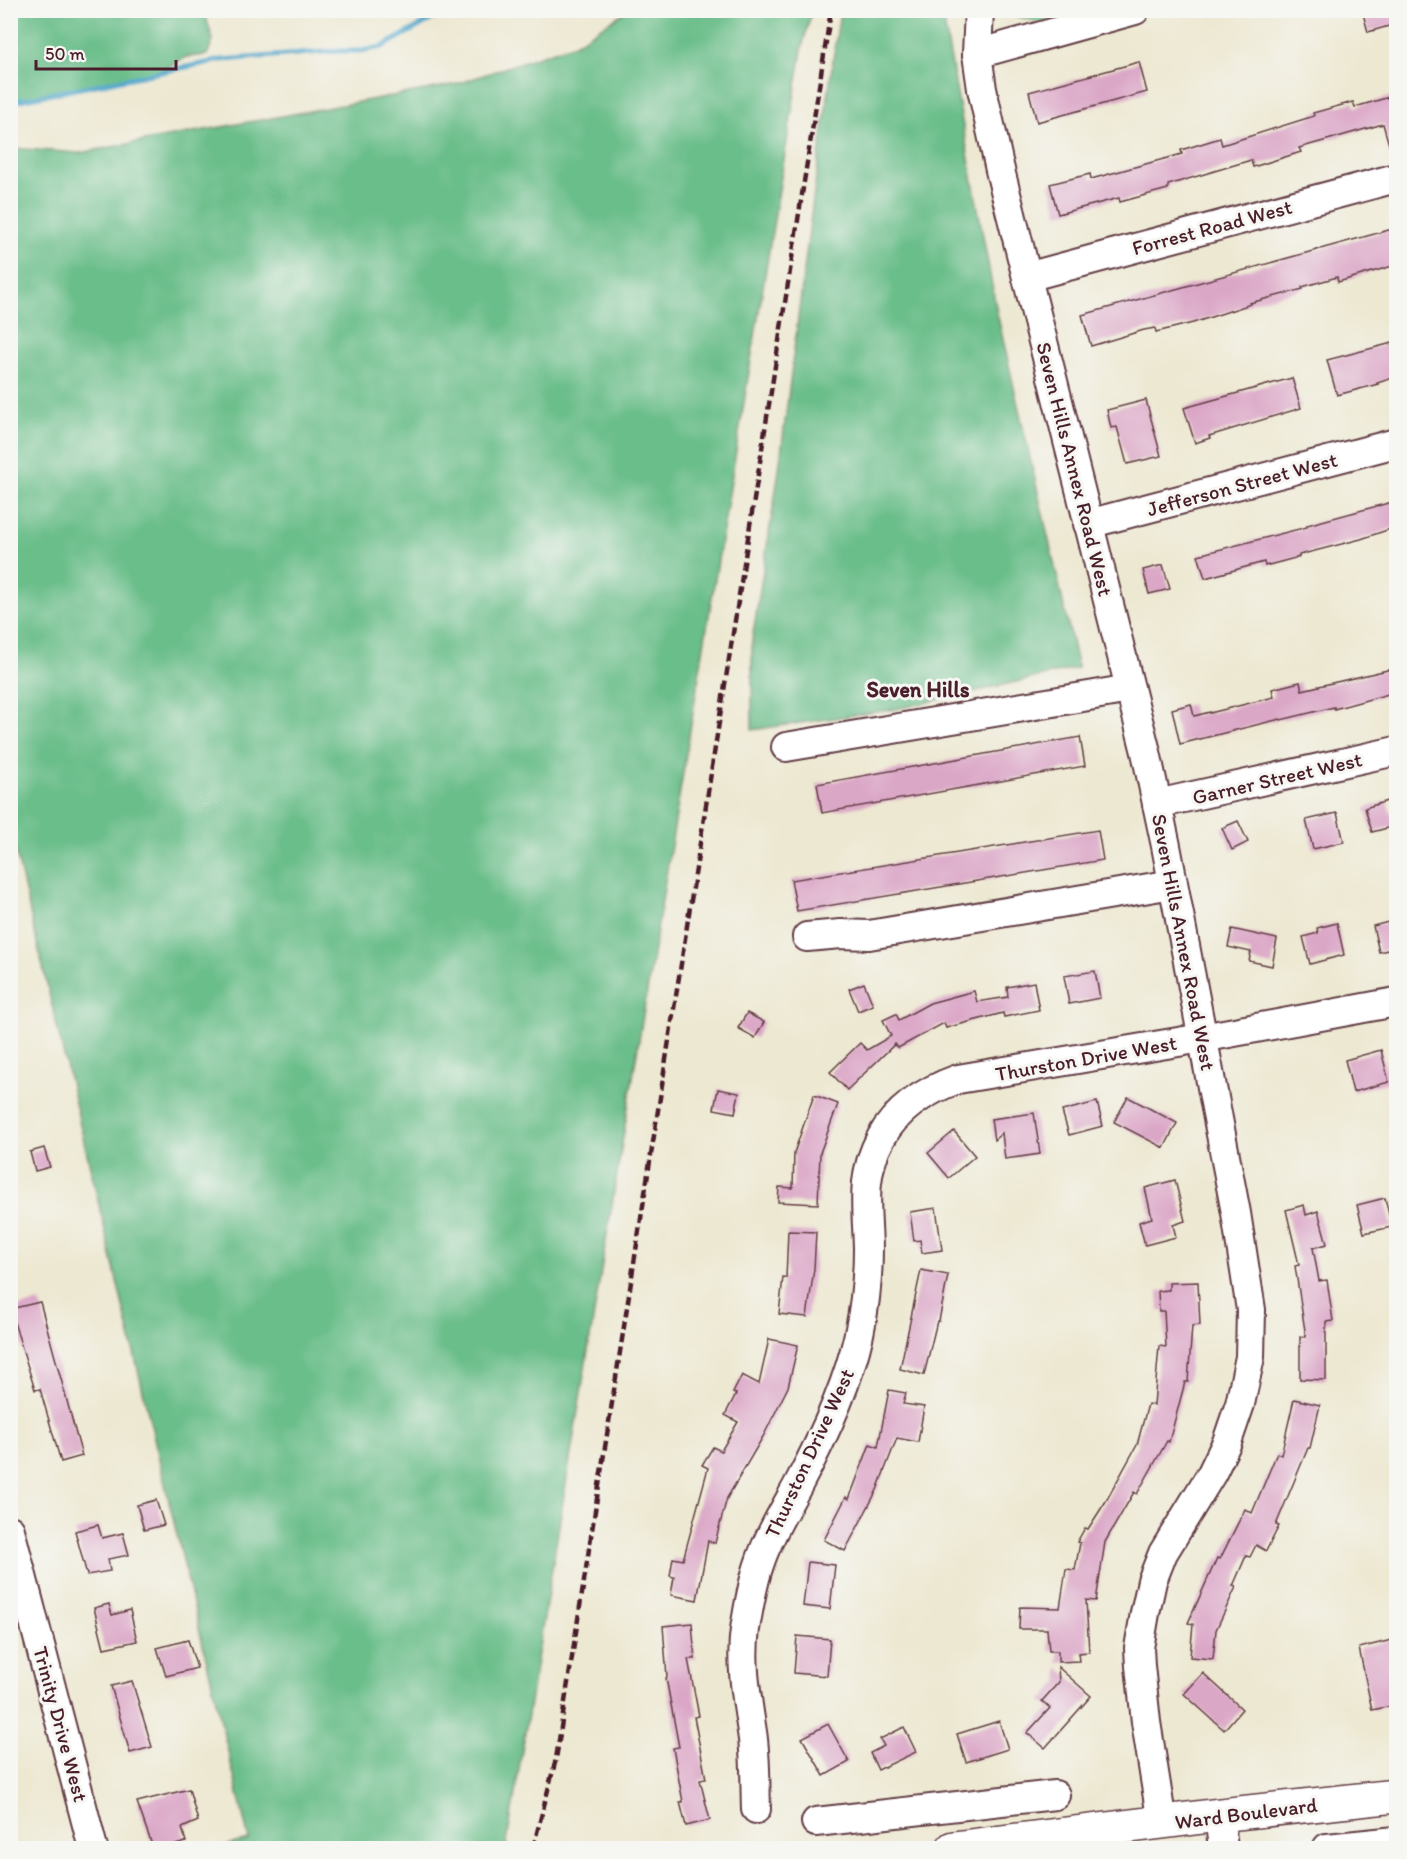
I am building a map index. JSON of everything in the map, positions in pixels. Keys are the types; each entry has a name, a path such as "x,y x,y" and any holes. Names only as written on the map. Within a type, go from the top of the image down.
{"main road":[{"name":"Ward Boulevard","path":"962,1847 1396,1796"}],"street":[{"name":"Seven Hills Annex Road West","path":"979,10 977,54 985,100 1157,804 1240,1234 1251,1310 1250,1357 1240,1404 1227,1442 1212,1473 1163,1552 1152,1581 1145,1613 1140,1666 1146,1722 1162,1823"},
{"path":"977,54 1135,10"},
{"name":"Forrest Road West","path":"1027,277 1396,178"},
{"name":"Jefferson Street West","path":"1088,524 1396,443"},
{"path":"786,747 1130,689"},
{"name":"Garner Street West","path":"1157,804 1396,751"},
{"path":"807,937 841,934 868,935 1173,884"},
{"name":"Thurston Drive West","path":"756,1809 753,1734 744,1674 745,1632 751,1596 759,1563 774,1528 799,1483 850,1369 866,1289 868,1248 866,1182 872,1158 881,1137 896,1117 915,1099 936,1087 958,1079 1202,1038 1396,1002"},
{"name":"Trinity Drive West","path":"10,1530 93,1848"},
{"path":"816,1822 1055,1795"},
{"path":"962,1847 966,1806"},
{"path":"1219,1815 1223,1848"},
{"path":"1327,1848 1396,1841"}],"green space":[{"path":"11,10 204,11 213,40 207,55 186,57 156,73 11,102"},
{"path":"1011,10 1074,11 1039,22 1012,15"},
{"path":"626,11 812,11 803,44 506,1848 215,1848 249,1840 11,832 11,148 79,153 457,84 575,44"},
{"path":"840,11 942,11 997,313 1078,668 897,709 752,730 752,640 778,477 812,207"}],"building":[{"path":"1362,10 1396,10 1396,24 1368,32"},
{"path":"1139,62 1147,92 1037,122 1029,92"},
{"path":"1396,95 1396,155 1392,155 1383,124 1299,148 1301,152 1253,167 1251,160 1168,185 1168,189 1120,202 1119,198 1058,214 1050,184 1090,174 1091,179 1182,154 1181,150 1220,138 1222,145 1314,116 1313,113 1353,102 1355,107"},
{"path":"1396,228 1396,265 1338,282 1337,277 1302,287 1303,289 1250,303 1193,323 1156,332 1155,328 1144,330 1091,346 1082,315"},
{"path":"1396,342 1396,377 1337,395 1327,360"},
{"path":"1292,378 1301,408 1209,436 1210,438 1195,443 1184,408"},
{"path":"1146,400 1161,456 1127,464 1117,427 1111,428 1107,410"},
{"path":"1396,501 1396,527 1361,539 1299,555 1299,557 1265,566 1264,562 1205,578 1198,555"},
{"path":"1163,565 1170,589 1149,594 1143,570"},
{"path":"1396,668 1396,692 1334,709 1334,707 1280,719 1180,744 1172,709 1191,704 1194,716 1274,697 1272,689 1300,682 1302,690"},
{"path":"1080,737 1085,766 822,813 817,784"},
{"path":"1387,801 1395,826 1372,832 1365,808"},
{"path":"1337,813 1344,842 1313,849 1306,820"},
{"path":"1238,821 1248,842 1232,850 1222,828"},
{"path":"1098,830 1103,860 797,911 791,880"},
{"path":"1396,920 1396,948 1379,952 1373,926"},
{"path":"1337,923 1344,955 1310,964 1303,937 1318,933 1317,928"},
{"path":"1232,929 1277,939 1272,966 1249,961 1251,952 1228,947"},
{"path":"1095,971 1100,998 1069,1004 1064,976"},
{"path":"1034,982 1039,1010 1004,1017 1003,1013 946,1028 944,1023 898,1048 895,1044 847,1090 830,1072 860,1043 867,1050 891,1036 883,1020 896,1014 899,1020 930,1003 974,991 977,1002 1008,997 1007,987"},
{"path":"864,983 873,1005 858,1011 849,989"},
{"path":"747,1013 764,1022 755,1038 738,1028"},
{"path":"1381,1050 1389,1082 1353,1092 1345,1060"},
{"path":"718,1089 739,1093 735,1113 714,1109"},
{"path":"814,1095 838,1104 820,1153 818,1204 778,1202 779,1187 793,1188 794,1153"},
{"path":"1128,1097 1177,1123 1164,1148 1114,1122"},
{"path":"1097,1102 1103,1126 1069,1135 1062,1111"},
{"path":"1034,1113 1040,1154 1005,1159 1002,1133 994,1140 991,1119"},
{"path":"954,1131 975,1156 949,1178 928,1153"},
{"path":"44,1148 50,1167 35,1171 30,1152"},
{"path":"1175,1180 1185,1221 1173,1225 1176,1237 1145,1245 1139,1222 1152,1218 1145,1188"},
{"path":"1385,1198 1392,1227 1364,1233 1357,1205"},
{"path":"1304,1205 1306,1215 1318,1211 1327,1244 1313,1248 1319,1281 1327,1280 1333,1321 1326,1322 1326,1380 1300,1379 1300,1337 1306,1337 1295,1266 1299,1265 1286,1210"},
{"path":"936,1208 942,1250 922,1253 920,1240 914,1241 910,1212"},
{"path":"788,1231 816,1232 814,1269 807,1317 779,1314 783,1277 786,1278"},
{"path":"921,1270 948,1275 939,1321 937,1321 924,1375 900,1369"},
{"path":"1198,1282 1200,1325 1192,1326 1188,1382 1185,1382 1169,1442 1167,1441 1137,1494 1134,1492 1105,1542 1096,1601 1086,1600 1089,1652 1078,1653 1079,1661 1058,1662 1058,1651 1049,1651 1047,1629 1019,1629 1020,1607 1060,1608 1066,1569 1075,1570 1080,1543 1077,1542 1106,1501 1137,1445 1148,1404 1154,1405 1159,1346 1166,1347 1164,1311 1159,1311 1158,1291 1169,1290 1169,1283"},
{"path":"40,1302 82,1456 61,1462 40,1389 35,1390 10,1309"},
{"path":"769,1339 798,1345 788,1387 764,1435 727,1498 715,1543 708,1541 697,1600 671,1595 674,1577 670,1576 673,1558 683,1560 708,1468 702,1465 713,1447 721,1451 738,1422 725,1415 736,1394 733,1393 742,1375 759,1384"},
{"path":"889,1390 906,1393 903,1404 924,1407 918,1442 897,1438 877,1490 845,1551 824,1540 846,1497 849,1499 870,1444 878,1447"},
{"path":"1294,1399 1320,1405 1310,1448 1308,1448 1276,1525 1279,1526 1266,1551 1256,1545 1250,1557 1246,1556 1233,1586 1236,1587 1216,1630 1213,1659 1190,1657 1193,1624 1188,1623 1217,1558 1220,1559 1245,1509 1252,1513 1277,1453 1281,1455"},
{"path":"156,1500 164,1525 144,1530 137,1505"},
{"path":"98,1525 102,1538 123,1533 129,1555 108,1559 110,1571 87,1575 75,1531"},
{"path":"808,1562 835,1565 830,1609 803,1606"},
{"path":"109,1604 112,1615 130,1610 137,1641 104,1648 94,1608"},
{"path":"692,1623 695,1659 688,1659 699,1716 694,1717 706,1779 700,1780 710,1820 686,1826 680,1802 683,1802 673,1748 679,1747 666,1678 663,1626"},
{"path":"797,1636 830,1639 827,1676 794,1673"},
{"path":"1396,1639 1396,1705 1372,1710 1359,1648"},
{"path":"188,1640 197,1668 166,1676 157,1648"},
{"path":"1058,1667 1091,1696 1045,1748 1027,1733 1050,1708 1042,1701 1059,1682"},
{"path":"1203,1673 1242,1709 1224,1730 1184,1694"},
{"path":"132,1681 152,1747 130,1753 111,1686"},
{"path":"999,1721 1008,1749 966,1762 957,1734"},
{"path":"828,1724 849,1762 824,1776 802,1738"},
{"path":"904,1727 916,1752 878,1770 870,1753 884,1746 880,1739"},
{"path":"189,1789 198,1821 182,1828 186,1842 165,1848 153,1848 137,1802"}],"waterway":[{"path":"10,102 221,60 362,51 382,47 448,10"}],"railway":[{"path":"533,1848 556,1759 831,10"}],"district":[{"name":"Seven Hills","path":"918,689"}]}
